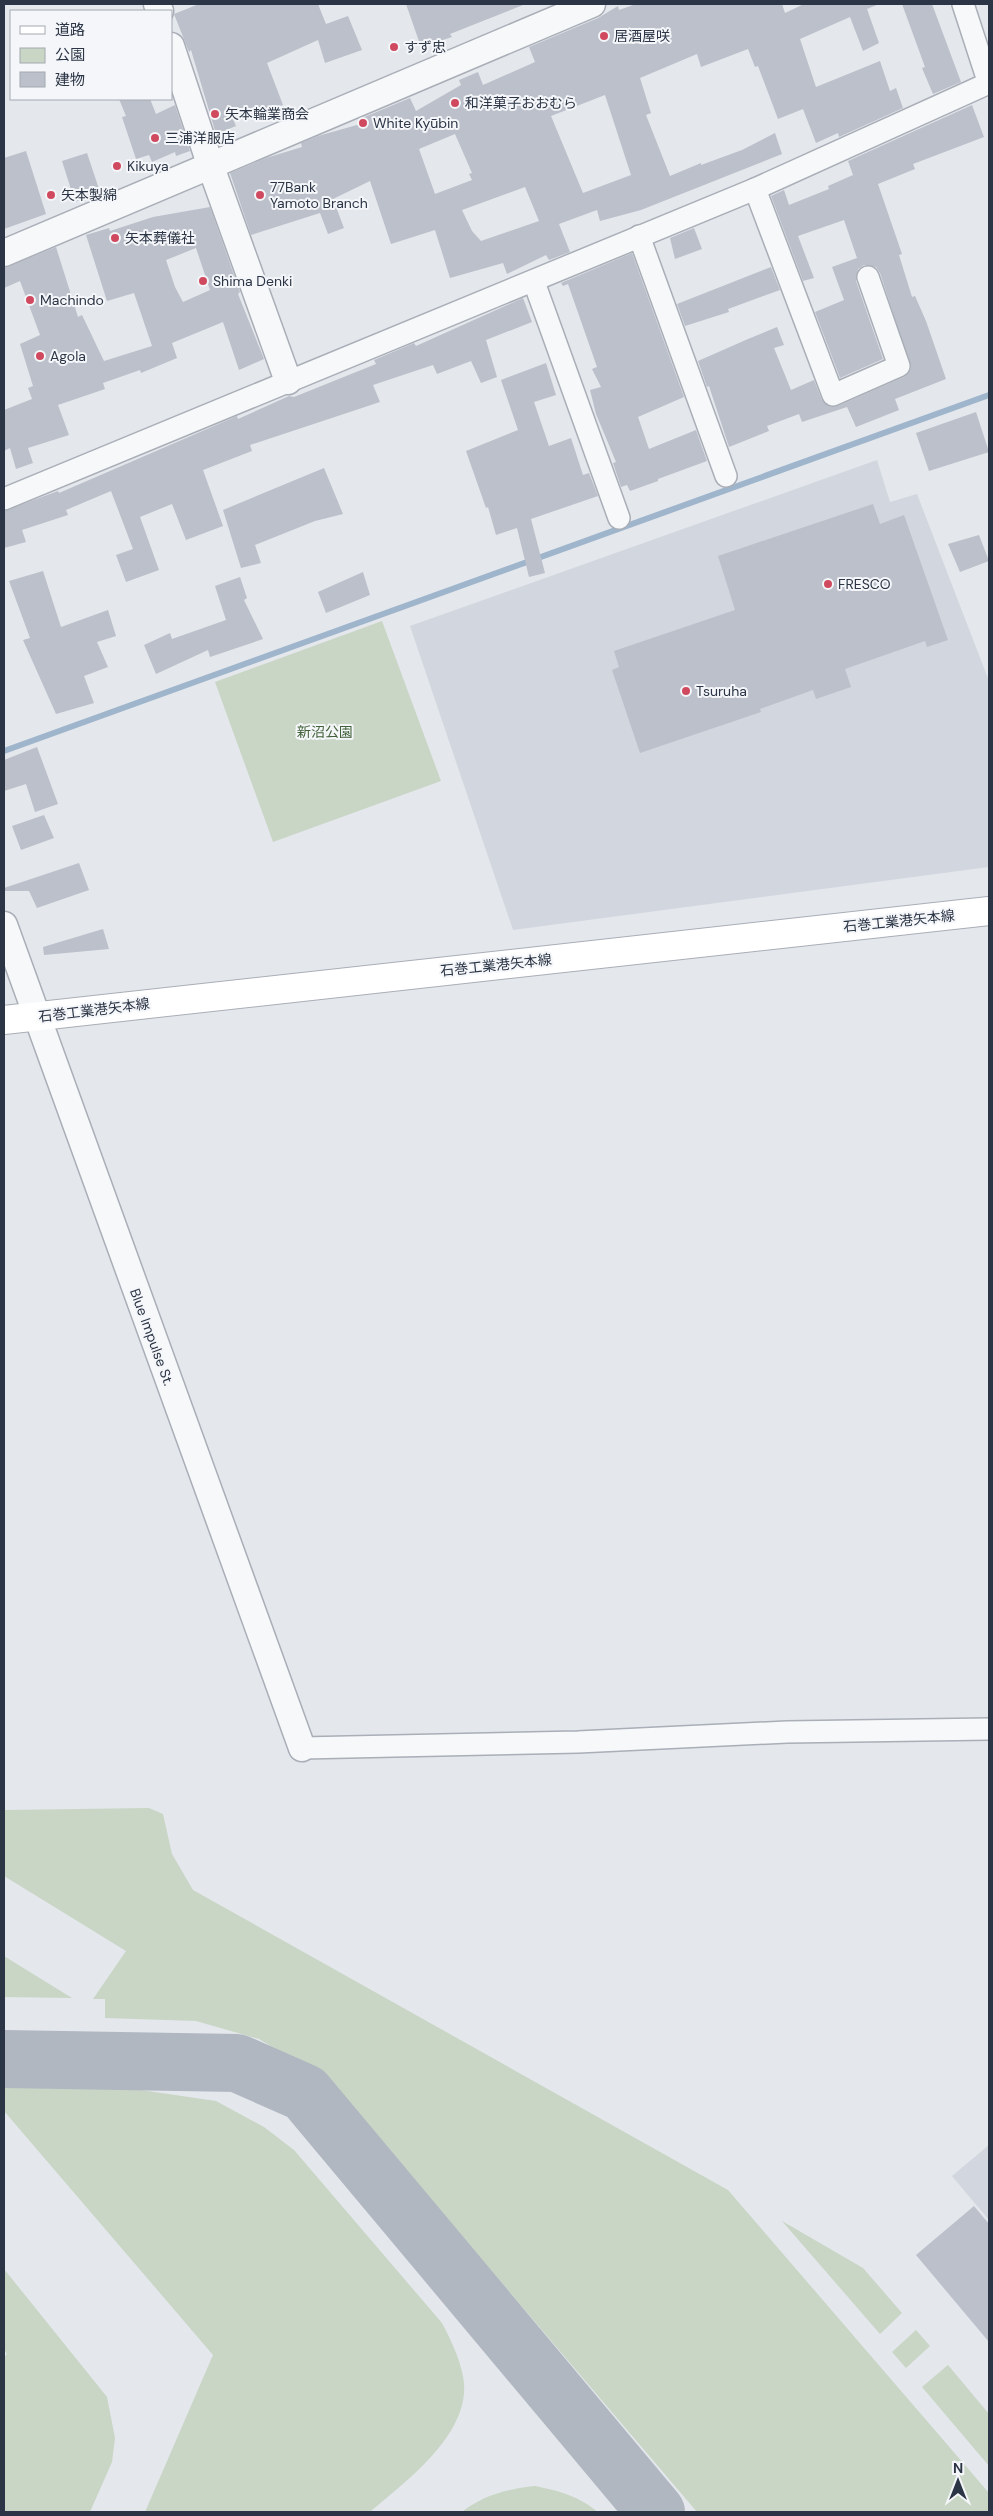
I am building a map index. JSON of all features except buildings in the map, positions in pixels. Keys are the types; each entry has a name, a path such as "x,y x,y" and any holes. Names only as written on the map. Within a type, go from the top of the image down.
{"main road":[{"name":"石巻工業港矢本線","path":"4,1020 989,911"}],"street":[{"path":"4,253 211,167 592,4"},
{"path":"4,499 288,381 534,282 639,236 755,189 989,84 963,4"},
{"path":"172,49 211,167 288,381"},
{"path":"755,189 833,395 899,366 868,277"},
{"path":"639,236 726,476"},
{"path":"534,282 618,518"},
{"name":"Blue Impulse St.","path":"4,925 302,1748"},
{"path":"302,1748 568,1742 781,1732 989,1729"}],"shaded area":[{"path":"877,460 890,502 917,494 989,681 989,867 513,930 410,626"},
{"path":"989,2145 989,2220 952,2176"}],"green space":[{"name":"新沼公園","path":"382,621 441,781 273,842 215,682"},
{"path":"149,1808 163,1814 172,1854 193,1890 728,2190 989,2493 989,2512 697,2512 350,2105 314,2072 259,2039 196,2021 105,2018 105,1999 93,1999 126,1951 4,1876 4,1810"},
{"path":"4,1956 72,1998 4,1997"},
{"path":"4,2082 100,2084 216,2101 264,2127 294,2150 442,2323 452,2342 463,2376 464,2397 458,2417 448,2435 434,2453 401,2486 370,2512 145,2512 213,2355 4,2111"},
{"path":"782,2221 863,2268 902,2313 880,2334"},
{"path":"4,2269 107,2397 115,2438 112,2462 90,2512 4,2512 4,2357 7,2354 4,2349"},
{"path":"916,2330 930,2346 906,2368 892,2352"},
{"path":"948,2365 989,2414 989,2466 922,2387"},
{"path":"535,2486 568,2495 598,2512 462,2512 487,2497 515,2489"}],"waterway":[{"path":"4,751 989,395"}],"taxiway":[{"path":"4,2059 237,2063 305,2093 656,2512"}],"place":[{"name":"居酒屋咲","path":"604,36"},
{"name":"すず忠","path":"394,47"},
{"name":"和洋菓子おおむら","path":"455,103"},
{"name":"矢本輪業商会","path":"215,114"},
{"name":"White Kyūbin","path":"363,123"},
{"name":"三浦洋服店","path":"155,138"},
{"name":"Kikuya","path":"117,166"},
{"name":"矢本製綿","path":"51,195"},
{"name":"77Bank Yamoto Branch","path":"260,195"},
{"name":"矢本葬儀社","path":"115,238"},
{"name":"Shima Denki","path":"203,281"},
{"name":"Machindo","path":"30,300"},
{"name":"Agola","path":"40,356"},
{"name":"FRESCO","path":"828,584"},
{"name":"Tsuruha","path":"686,691"}]}
